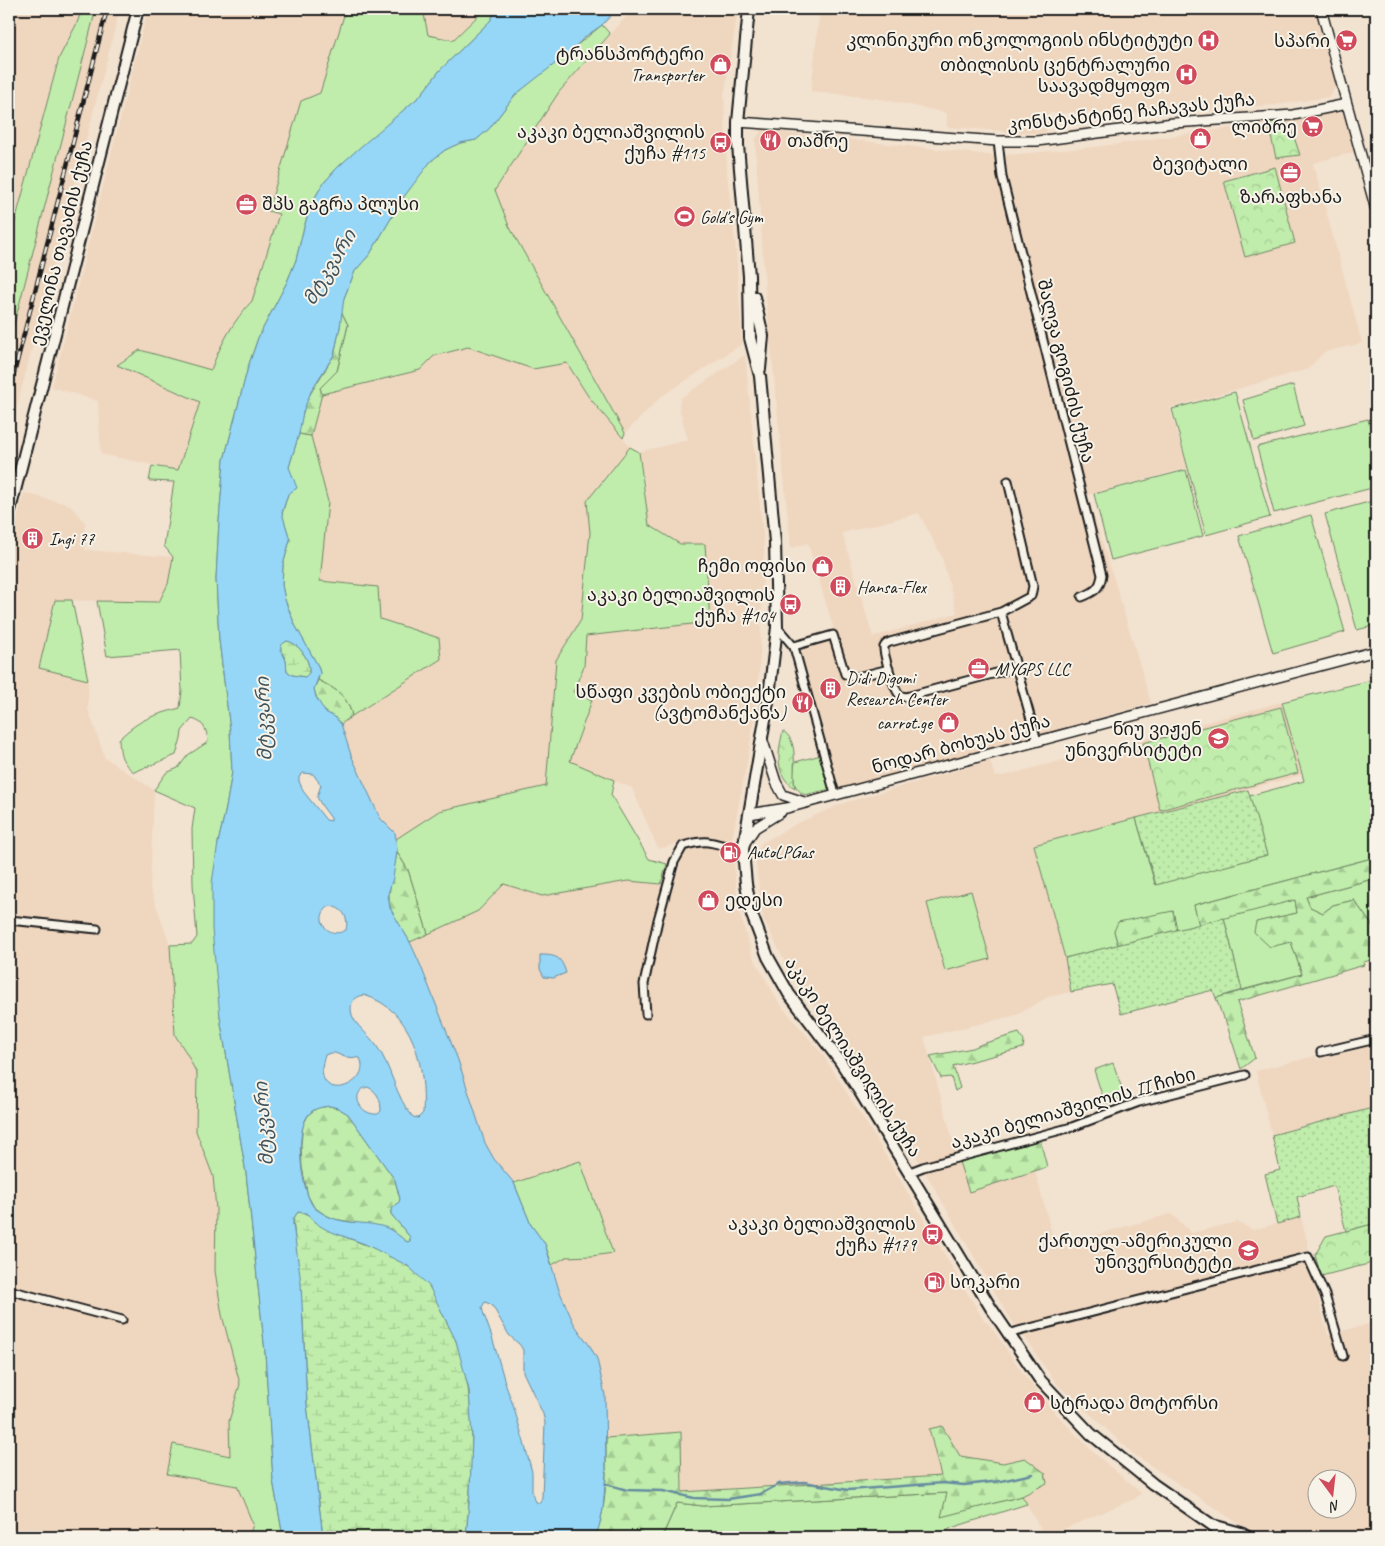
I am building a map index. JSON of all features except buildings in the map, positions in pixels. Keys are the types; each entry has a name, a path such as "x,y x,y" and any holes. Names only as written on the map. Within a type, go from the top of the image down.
{"main road":[{"name":"ეველინა თავაძის ქუჩა","path":"9,514 138,9"},
{"name":"აკაკი ბელიაშვილის ქუჩა","path":"748,9 738,122 738,145 749,276 750,338 760,376"},
{"name":"აკაკი ბელიაშვილის ქუჩა","path":"749,276 763,336 760,376 775,542 777,627 769,696 743,850 748,902 768,957 789,994 840,1061 910,1172 1007,1334 1040,1380 1091,1434 1153,1484 1212,1525 1225,1537"},
{"name":"აკაკი ბელიაშვილის ქუჩა","path":"1212,1525 1241,1533 1248,1537"}],"street":[{"path":"1321,9 1347,104 1372,179 1376,210"},
{"name":"კონსტანტინე ჩაჩავას ქუჩა","path":"738,122 998,141 1037,142 1173,123 1293,115 1347,104"},
{"name":"შალვა გოგიძის ქუჩა","path":"998,141 1002,176 1102,575 1101,584 1096,590 1082,597"},
{"path":"750,338 763,336"},
{"path":"1008,481 1033,586 1032,596 1000,612 887,643 884,648 889,669 898,693 902,696 1015,668"},
{"path":"1000,612 1036,741"},
{"path":"777,627 794,646 835,794"},
{"path":"794,646 833,635 844,674 857,677 889,669"},
{"name":"ნოდარ ბოხუას ქუჩა","path":"787,808 1376,652"},
{"path":"762,738 776,782 783,795 804,802"},
{"path":"748,814 787,808"},
{"path":"646,1014 644,984 658,920 674,862 683,846 706,842 734,848 744,844 755,828 787,808"},
{"path":"9,920 97,929"},
{"path":"1321,1052 1376,1039"},
{"name":"აკაკი ბელიაშვილის II ჩიხი","path":"910,1172 1072,1127 1139,1102 1245,1075"},
{"path":"1007,1334 1308,1256 1325,1295 1344,1356"},
{"path":"9,1290 122,1320"}],"shaded area":[{"path":"9,9 82,9 59,58 9,244"},
{"path":"96,9 120,9 9,437 9,344"},
{"path":"148,9 346,9 320,93 301,101 268,210 279,213 252,301 242,310 215,357 211,371 140,350 117,364 200,402 178,470 101,454 98,401 52,387"},
{"path":"423,9 485,9 453,40 428,35"},
{"path":"633,9 738,9 724,96 727,174 736,252 742,344 662,396 625,433 509,226 495,190 559,92"},
{"path":"820,9 1314,9 1336,87 1328,97 1275,105 1168,113 1049,113 1046,134 947,127 947,113 882,99 811,91"},
{"path":"1331,112 1343,113 1354,152 1313,163 1362,343 1324,352 1308,369 1170,408 1187,468 1087,495 1151,703 840,791 798,643 835,633 808,543 791,548 765,286 755,140 762,130 997,156 1096,147 1301,118","holes":["919,513 942,557 957,613 873,637 842,533"]},
{"path":"468,347 533,369 567,362 588,396 630,447 587,501 590,533 581,620 556,660 546,786 439,811 396,839 395,833 380,818 351,755 341,724 441,659 380,619 378,587 320,581 328,502 311,436 322,394 420,370 434,356"},
{"path":"745,355 764,547 759,675 750,746 731,844 697,838 658,849 632,788 570,762 592,700 573,692 584,666 586,636 680,544 648,525 645,481 639,452 688,440 679,407 681,398"},
{"path":"24,493 70,505 85,523 85,550 173,557 168,584 159,602 55,600 40,668 88,680 88,709 105,758 154,790 150,888 170,945 175,1035 197,1074 196,1131 213,1176 216,1209 215,1271 222,1315 240,1384 229,1421 230,1456 173,1444 167,1474 237,1486 253,1524 249,1537 9,1537 9,552"},
{"path":"1282,702 1302,775 1034,845 1065,958 1071,992 1048,997 1016,1015 924,1037 968,1192 1035,1171 1055,1246 1171,1214 1192,1233 1237,1222 1253,1230 1301,1217 1309,1250 1305,1251 1328,1335 1376,1322 1376,1537 1259,1537 1135,1455 1057,1384 1006,1312 860,1063 795,982 763,918 755,857 762,843 798,823 844,803 990,761 995,777"},
{"path":"693,844 707,846 735,856 734,870 739,911 752,955 779,1003 823,1055 871,1131 984,1321 989,1324 1024,1375 1058,1416 1094,1453 1141,1493 1136,1498 1045,1537 1022,1496 1047,1483 1025,1458 1003,1463 960,1456 929,1430 941,1476 682,1492 681,1432 606,1438 606,1428 581,1334 574,1324 559,1290 552,1265 566,1257 613,1253 580,1161 514,1183 494,1160 485,1143 458,1060 410,942 478,911 504,884 542,896 628,881 674,886 684,850"},
{"path":"1376,1044 1376,1107 1272,1135 1256,1071 1315,1056 1317,1060"}],"green space":[{"path":"82,9 96,9 9,344 9,244 59,58"},
{"path":"346,9 423,9 428,35 453,40 485,9 497,9 490,21 441,69 420,96 337,168 322,185 311,205 296,260 287,282 258,338 248,367 224,460 216,579 219,640 230,730 232,772 218,843 220,1017 246,1173 265,1352 273,1480 283,1537 249,1537 253,1524 237,1486 167,1474 173,1444 230,1456 229,1421 240,1384 222,1315 215,1271 216,1209 213,1176 196,1131 197,1074 175,1035 170,945 192,944 197,937 193,884 192,829 195,808 154,790 166,773 178,768 188,755 208,742 208,738 202,724 192,719 182,731 176,755 134,772 126,765 121,754 119,739 141,722 180,708 182,691 180,650 107,656 97,601 159,602 168,584 173,557 164,546 174,482 149,481 152,466 178,470 200,402 117,365 140,350 211,370 228,333 252,301 279,214 268,211 301,101 320,93"},
{"path":"602,25 610,34 559,92 495,190 509,226 625,433 623,438 588,396 567,363 533,369 468,347 434,356 420,370 322,394 320,388 337,371 348,325 341,311 355,271 370,254 419,175 431,161 445,150 460,143 476,140 489,129 515,95"},
{"path":"1284,120 1291,128 1300,155 1276,158 1268,123"},
{"path":"1275,167 1295,243 1245,257 1224,181"},
{"path":"341,311 348,325 337,371 320,388 322,394 311,436 299,434 306,401 334,355 340,327"},
{"path":"1293,385 1304,426 1254,441 1243,400"},
{"path":"1235,392 1270,517 1206,535 1172,409"},
{"path":"1368,419 1376,452 1376,487 1274,513 1257,447"},
{"path":"299,434 311,436 328,502 320,581 378,587 380,619 439,638 441,659 352,716 344,698 331,687 318,680 320,673 318,666 295,625 285,600 282,585 283,565 290,540 282,514 288,494 289,467"},
{"path":"630,447 639,452 649,525 680,544 705,544 710,622 586,636 584,666 573,692 592,700 570,761 614,780 611,795 649,859 667,864 661,884 628,881 542,896 504,884 478,911 428,934 408,870 397,852 396,839 439,811 546,786 556,660 581,620 590,533 587,501"},
{"path":"1186,470 1203,536 1111,560 1094,494"},
{"path":"1376,500 1376,625 1357,630 1325,514"},
{"path":"1311,515 1345,632 1273,653 1239,536"},
{"path":"55,600 72,600 88,680 39,668"},
{"path":"287,641 296,645 306,658 309,673 305,677 292,675 287,671 286,660 281,647"},
{"path":"1376,679 1376,857 1194,905 1199,925 1177,930 1173,911 1114,931 1118,945 1065,958 1034,845 1136,818 1155,884 1267,855 1249,796 1304,781 1282,702"},
{"path":"318,680 336,690 347,703 352,716 341,724 319,704 314,689"},
{"path":"1281,707 1298,773 1160,810 1143,743"},
{"path":"783,731 789,736 794,750 795,788 784,777 779,762"},
{"path":"821,755 830,789 805,795 795,785 795,762"},
{"path":"1248,790 1267,855 1156,885 1136,818"},
{"path":"397,852 408,870 428,934 410,942 394,916 389,902"},
{"path":"1376,857 1376,878 1306,897 1310,907 1323,913 1333,905 1354,900 1376,931 1376,959 1363,962 1364,965 1237,1002 1255,1058 1241,1069 1225,1019 1216,998 1302,974 1291,942 1270,947 1254,932 1256,922 1297,913 1295,900 1199,925 1194,905"},
{"path":"1376,878 1376,931 1354,900 1333,905 1323,913 1310,907 1306,897"},
{"path":"971,891 990,959 945,971 927,903"},
{"path":"1295,899 1297,913 1257,922 1291,942 1302,974 1242,990 1224,918"},
{"path":"1173,911 1177,930 1118,945 1114,931 1118,922"},
{"path":"1224,918 1242,990 1216,998 1213,990 1121,1014 1112,984 1071,992 1065,958"},
{"path":"1019,1033 1024,1041 1023,1048 953,1066 960,1088 955,1091 951,1077 941,1078 930,1056 973,1048"},
{"path":"1113,1063 1125,1097 1105,1104 1094,1070"},
{"path":"330,1106 348,1114 395,1180 400,1199 391,1210 391,1214 410,1237 410,1241 407,1242 390,1229 334,1219 314,1207 308,1196 302,1167 301,1144 303,1125 309,1114 317,1108"},
{"path":"1376,1107 1376,1223 1346,1231 1334,1186 1297,1197 1301,1217 1277,1224 1265,1174 1280,1170 1272,1135"},
{"path":"1040,1140 1047,1167 969,1192 959,1162"},
{"path":"580,1161 613,1253 566,1257 552,1265 545,1244 531,1225 514,1183"},
{"path":"298,1212 309,1215 343,1236 381,1251 402,1263 421,1277 436,1297 456,1341 468,1389 471,1413 472,1463 466,1537 323,1537 307,1405 303,1320 293,1219"},
{"path":"1376,1223 1376,1262 1321,1276 1315,1255 1326,1236"},
{"path":"942,1426 960,1456 1003,1463 1025,1458 1045,1473 1047,1483 1022,1496 941,1517 947,1493 703,1506 677,1503 662,1537 595,1537 604,1501 606,1438 681,1432 682,1492 941,1476 929,1429"},
{"path":"948,1493 942,1516 1022,1496 1027,1504 951,1528 937,1537 662,1537 677,1503 703,1506"}],"water":[{"name":"მტკვარი","path":"497,9 617,9 602,25 515,95 489,129 476,140 460,143 445,150 431,161 403,198 370,254 355,271 344,298 334,355 312,389 303,412 299,434 289,467 297,488 288,494 282,513 290,540 283,565 282,585 285,600 295,625 318,666 320,673 314,689 316,697 325,712 335,717 341,724 351,755 380,818 395,833 397,852 393,878 388,894 390,908 410,942 420,964 458,1060 485,1143 494,1159 514,1183 531,1225 545,1244 559,1290 574,1324 597,1359 605,1395 606,1472 603,1509 595,1537 466,1537 472,1436 469,1390 456,1341 429,1286 408,1266 365,1244 329,1231 320,1226 306,1213 298,1212 293,1219 293,1224 301,1283 307,1405 323,1537 283,1537 273,1480 265,1352 246,1173 220,1017 212,929 212,883 232,772 230,730 219,640 216,579 224,460 248,367 258,338 287,282 296,260 311,205 322,185 337,168 420,96 441,69 490,21","holes":["287,641 291,642 303,653 309,668 309,673 305,677 292,675 287,671 286,660 281,649 282,645","303,773 313,774 321,785 317,797 331,818 331,821 326,820 303,791 299,777","330,906 342,911 347,921 346,930 339,933 328,930 324,926 322,916","364,995 381,1002 395,1013 413,1042 419,1059 422,1077 423,1113 418,1118 413,1117 407,1109 376,1045 354,1019 351,1008 357,997","330,1053 360,1058 362,1068 358,1077 351,1084 341,1087 332,1086 325,1081 322,1071 325,1055","368,1087 374,1091 378,1097 381,1111 378,1114 371,1114 361,1107 358,1098 362,1089","324,1107 338,1108 348,1114 395,1180 400,1199 391,1210 391,1214 410,1237 410,1241 407,1242 395,1232 385,1227 329,1217 313,1206 305,1187 303,1174 301,1160 302,1133 304,1122 309,1114 316,1109","485,1302 492,1305 509,1335 523,1350 523,1372 543,1414 545,1423 542,1497 540,1503 536,1502 532,1493 532,1472 482,1307"]},
{"path":"540,955 558,958 566,973 553,978 544,977 540,969"}],"waterway":[{"path":"606,1484 627,1490 663,1491 694,1498 728,1499 761,1494 779,1484 804,1482 848,1490 943,1483 964,1485 1001,1481 1033,1474"}],"railway":[{"path":"9,393 107,9"}],"place":[{"name":"კლინიკური ონკოლოგიის ინსტიტუტი","path":"1209,40"},
{"name":"სპარი","path":"1346,41"},
{"name":"ტრანსპორტერი Transporter","path":"720,64"},
{"name":"თბილისის ცენტრალური საავადმყოფო","path":"1186,75"},
{"name":"ლიბრე","path":"1313,127"},
{"name":"ბევიტალი","path":"1200,139"},
{"name":"თაშრე","path":"771,141"},
{"name":"აკაკი ბელიაშვილის ქუჩა #115","path":"721,142"},
{"name":"ზარაფხანა","path":"1291,172"},
{"name":"შპს გაგრა პლუსი","path":"246,204"},
{"name":"Gold's Gym","path":"684,217"},
{"name":"Ingi 77","path":"33,539"},
{"name":"ჩემი ოფისი","path":"822,566"},
{"name":"Hansa-Flex","path":"841,587"},
{"name":"აკაკი ბელიაშვილის ქუჩა #104","path":"791,605"},
{"name":"MYGPS LLC","path":"979,669"},
{"name":"Didi Digomi Research Center","path":"830,688"},
{"name":"სწაფი კვების ობიექტი (ავტომანქანა)","path":"802,702"},
{"name":"carrot.ge","path":"948,723"},
{"name":"ნიუ ვიჟენ უნივერსიტეტი","path":"1218,739"},
{"name":"AutoLPGas","path":"731,852"},
{"name":"ედესი","path":"709,900"},
{"name":"აკაკი ბელიაშვილის ქუჩა #179","path":"932,1234"},
{"name":"ქართულ-ამერიკული უნივერსიტეტი","path":"1248,1251"},
{"name":"სოკარი","path":"934,1282"},
{"name":"სტრადა მოტორსი","path":"1034,1403"}]}
